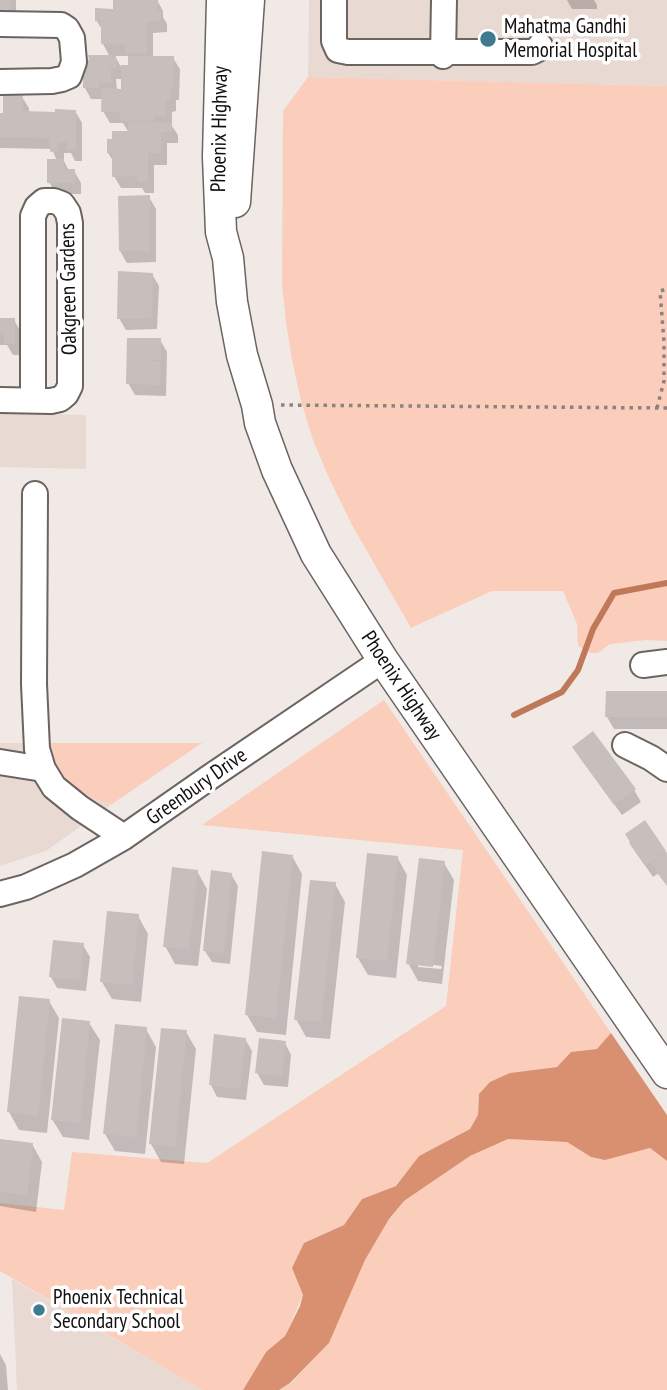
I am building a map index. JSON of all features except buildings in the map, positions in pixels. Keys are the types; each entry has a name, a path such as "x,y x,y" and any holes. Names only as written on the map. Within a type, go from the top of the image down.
{"main road":[{"name":"Phoenix Highway","path":"222,0 218,184 221,232 228,258 236,330 260,423 277,470 316,554 383,660 667,1073"},
{"name":"Phoenix Highway","path":"228,258 238,173 248,0"}],"street":[{"path":"334,0 334,41 338,50 443,54 532,52 540,46"},
{"path":"443,54 444,0"},
{"path":"0,24 61,25 72,38 74,62 69,76 62,79 0,82"},
{"name":"Oakgreen Gardens","path":"0,400 51,401 60,399 70,386 70,223 62,204 54,201 44,201 33,216 33,400"},
{"path":"35,494 34,684 37,749 43,769 54,788 124,837"},
{"name":"Greenbury Drive","path":"0,894 26,887 75,865 124,837 383,660"},
{"path":"625,745 667,769"},
{"path":"0,762 43,769"}],"path":[{"path":"657,408 664,381 660,291 667,289"},
{"path":"257,405 667,408"}],"shaded area":[{"name":"Mahatma Gandhi Memorial Hospital","path":"309,0 667,0 667,86 308,77"},
{"path":"308,77 667,86 667,641 646,640 610,644 598,653 591,653 578,646 577,624 563,591 492,591 411,628 352,525 329,478 313,440 292,360 282,284 283,111"},
{"path":"0,413 86,415 86,469 0,467"},
{"path":"384,700 611,1033 597,1049 571,1052 557,1067 510,1073 479,1094 478,1116 470,1129 419,1156 396,1186 362,1199 344,1225 305,1243 292,1268 303,1295 285,1336 266,1352 243,1390 202,1390 0,1271 0,1203 64,1210 72,1152 207,1163 446,1006 463,850 202,825"},
{"path":"0,743 49,743 54,758 83,793 112,804 46,851 0,866"},
{"path":"49,743 202,743 112,804 97,800 71,784 61,772"},
{"path":"611,1033 667,1115 667,1161 650,1148 605,1160 591,1157 567,1142 508,1139 470,1156 404,1201 389,1219 365,1260 329,1343 290,1383 279,1390 243,1390 266,1352 285,1336 300,1306 303,1295 292,1268 304,1243 344,1225 362,1199 396,1186 419,1156 470,1129 478,1115 479,1094 490,1082 510,1073 557,1067 571,1052 597,1049"},
{"path":"508,1139 567,1142 591,1157 605,1160 650,1148 667,1161 667,1390 279,1390 291,1383 329,1343 365,1260 389,1219 404,1201 470,1156"},
{"name":"Phoenix Technical Secondary School","path":"12,1279 202,1390 17,1390"}],"waterway":[{"path":"514,715 562,692 578,670 593,629 614,593 667,583"}],"place":[{"name":"Mahatma Gandhi Memorial Hospital","path":"488,39"},
{"name":"Phoenix Technical Secondary School","path":"39,1310"}]}
